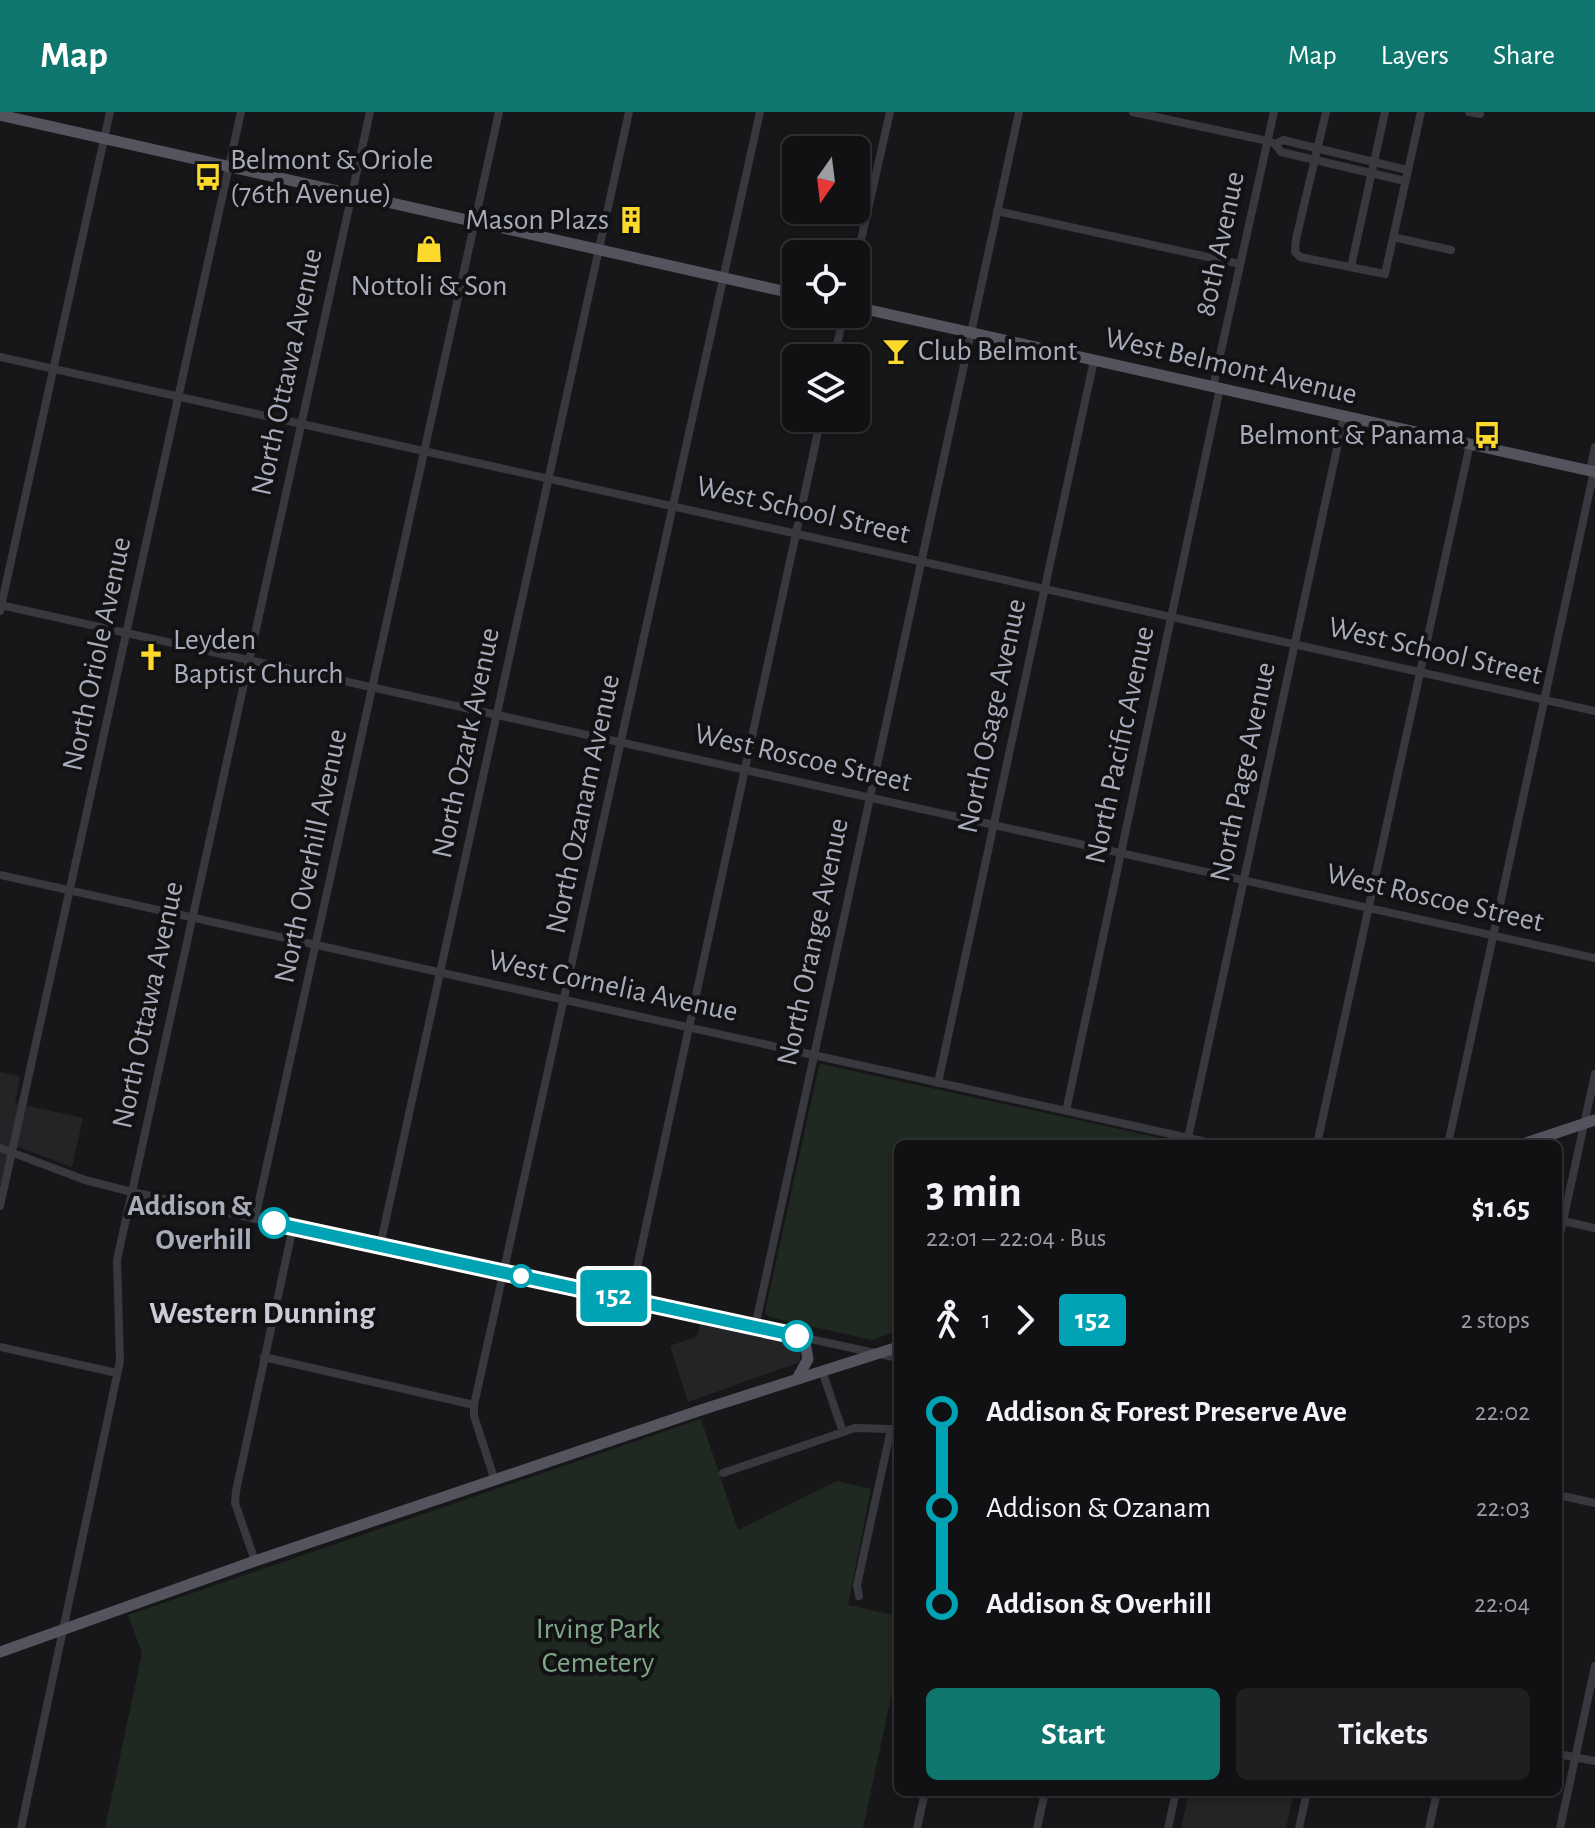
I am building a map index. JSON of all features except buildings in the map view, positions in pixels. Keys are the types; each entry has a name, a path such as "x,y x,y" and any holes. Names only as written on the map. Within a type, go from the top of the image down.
{"main road":[{"path":"0,115 782,291"},
{"name":"West Belmont Avenue","path":"870,310 1593,471"},
{"path":"1535,1140 1590,1122"},
{"path":"797,1379 808,1359 804,1337"},
{"path":"0,1652 255,1561 894,1348"}],"street":[{"path":"0,607 110,112"},
{"name":"North Oriole Avenue","path":"0,1206 241,112"},
{"name":"North Ottawa Avenue","path":"21,1828 120,1361 117,1260 370,112"},
{"name":"North Overhill Avenue","path":"255,1219 499,112"},
{"name":"North Ozark Avenue","path":"380,1246 629,112"},
{"name":"North Ozanam Avenue","path":"495,1481 474,1416 474,1405 760,112"},
{"path":"861,240 890,112"},
{"name":"North Orange Avenue","path":"755,1327 1019,112"},
{"path":"1133,112 1271,142 1283,140 1407,170"},
{"name":"80th Avenue","path":"1217,387 1240,264 1271,142 1274,112"},
{"path":"1326,112 1295,252 1300,257 1385,274 1421,112"},
{"path":"1351,267 1385,112"},
{"path":"1469,112 1480,114"},
{"path":"1271,142 1281,152 1405,181"},
{"path":"997,211 1240,264"},
{"path":"1393,237 1451,250"},
{"name":"West School Street","path":"0,357 1595,711"},
{"name":"North Osage Avenue","path":"938,1083 1094,360"},
{"name":"North Pacific Avenue","path":"1066,1111 1172,617 1217,387"},
{"name":"North Page Avenue","path":"1188,1138 1344,416"},
{"path":"630,1300 818,432"},
{"path":"1318,1140 1470,444"},
{"path":"1449,1140 1593,471 1595,447"},
{"name":"West Roscoe Street","path":"0,607 126,632 1595,958"},
{"name":"West Cornelia Avenue","path":"0,875 1197,1140"},
{"path":"1562,1226 1590,1122 1595,1074"},
{"path":"0,1148 85,1180 132,1192 894,1357"},
{"path":"1563,1221 1595,1228"},
{"path":"255,1561 235,1503 293,1227"},
{"path":"0,1347 117,1373"},
{"path":"264,1357 474,1405"},
{"path":"822,1371 843,1432"},
{"path":"723,1473 843,1432 867,1428 891,1429 857,1585 859,1596"},
{"path":"1562,1496 1595,1503"},
{"path":"1560,1828 1595,1666"},
{"path":"1562,1755 1595,1761"},
{"path":"917,1828 924,1796"},
{"path":"1037,1828 1044,1796"},
{"path":"1168,1828 1175,1796"},
{"path":"1299,1828 1306,1796"},
{"path":"1429,1828 1436,1796"}],"shaded area":[{"path":"0,1072 20,1076 15,1103 83,1118 72,1167 10,1144 0,1188"},
{"path":"700,1324 801,1345 800,1362 688,1402 670,1346 697,1336"},
{"path":"1188,1796 1293,1796 1286,1828 1181,1828"}],"green space":[{"path":"819,1066 1170,1140 894,1140 894,1332 872,1340 769,1317 765,1312"},
{"name":"Irving Park Cemetery","path":"701,1419 738,1530 837,1481 871,1489 848,1605 894,1615 894,1684 863,1828 105,1828 142,1653 128,1615"}],"bus line":[{"name":"152","path":"274,1223 797,1336"}],"place":[{"name":"Belmont & Oriole (76th Avenue)","path":"208,177"},
{"name":"Mason Plazs","path":"631,220"},
{"name":"Nottoli & Son","path":"429,249"},
{"name":"Club Belmont","path":"896,351"},
{"name":"Belmont & Panama","path":"1487,435"},
{"name":"Leyden Baptist Church","path":"151,657"},
{"name":"Addison & Overhill","path":"274,1223"}],"district":[{"name":"Western Dunning","path":"262,1313"}]}
